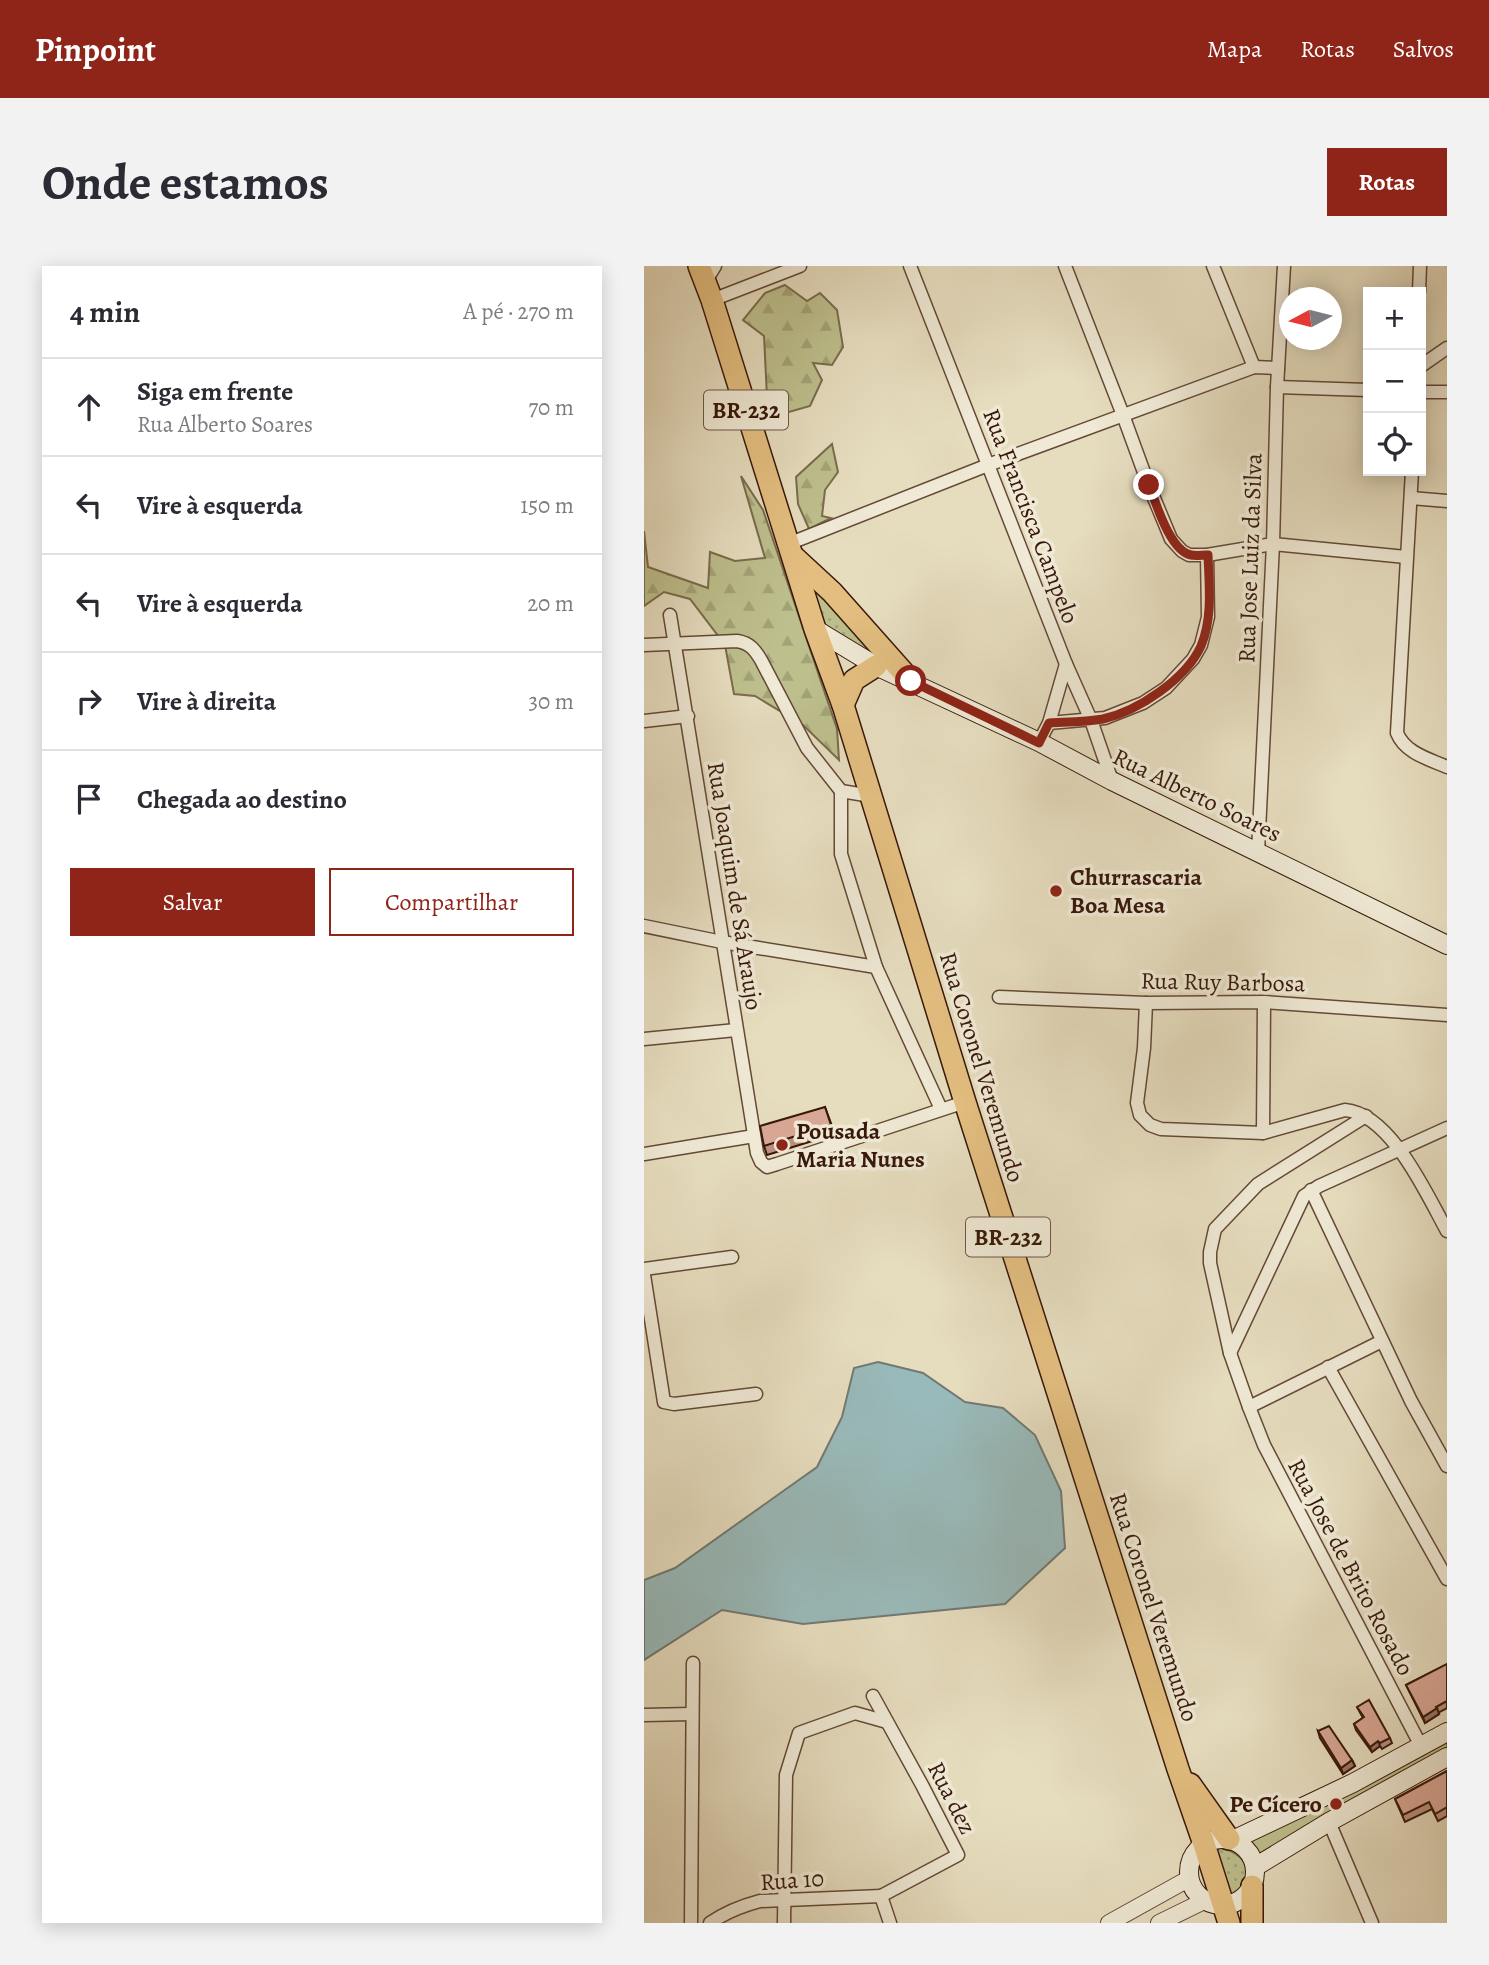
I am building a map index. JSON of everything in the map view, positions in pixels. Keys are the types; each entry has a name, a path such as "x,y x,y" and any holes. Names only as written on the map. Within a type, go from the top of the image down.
{"highway":[{"name":"Rua Coronel Veremundo","path":"708,279 790,549 843,705 965,1102 1204,1844 1219,1909"},
{"path":"790,549 911,681"},
{"path":"843,705 854,680 876,666"},
{"path":"1178,1769 1231,1840"},
{"path":"1251,1923 1253,1877"}],"main road":[{"name":"Rua Alberto Soares","path":"816,629 876,666 1039,743 1447,946"},
{"path":"1231,1840 1353,1783 1447,1732"},
{"path":"1253,1877 1247,1850 1231,1840 1216,1839 1204,1844 1192,1859 1189,1868 1190,1878 1198,1895 1219,1909 1245,1896 1253,1877 1329,1822 1447,1757"}],"street":[{"path":"708,279 800,266"},
{"name":"Rua Francisca Campelo","path":"910,266 1066,664 1091,720 1112,780"},
{"path":"1065,266 1171,539 1182,551 1189,555 1208,555 1273,544 1406,557"},
{"path":"1213,266 1254,367"},
{"name":"Rua Jose Luiz da Silva","path":"1258,852 1283,266"},
{"path":"1419,287 1420,266"},
{"path":"1426,363 1447,348"},
{"path":"790,549 988,465 1254,367 1278,368"},
{"path":"1277,387 1363,390"},
{"path":"1426,392 1447,393"},
{"path":"1412,476 1396,727 1399,739 1409,750 1447,767"},
{"path":"1411,498 1447,501"},
{"path":"1049,723 1105,718 1143,703 1166,688 1193,659 1201,645 1208,617 1208,555"},
{"name":"Rua Joaquim de Sá Araujo","path":"670,615 736,1030 761,1162 767,1167 941,1109"},
{"path":"644,645 737,642 746,643 755,650 807,748 841,791 841,854 876,967 941,1109 965,1102"},
{"path":"1039,743 1049,723 1066,664"},
{"path":"644,720 688,716"},
{"path":"841,791 870,796"},
{"path":"644,926 722,942 876,967"},
{"name":"Rua Ruy Barbosa","path":"999,997 1146,1003 1264,1002 1447,1015"},
{"path":"1263,1133 1264,1002"},
{"path":"1146,1003 1137,1103 1140,1115 1150,1125 1161,1129 1263,1133 1345,1110 1355,1111 1366,1116 1400,1148 1447,1231"},
{"path":"644,1039 736,1030"},
{"name":"Rua Jose de Brito Rosado","path":"1366,1116 1258,1184 1215,1229 1210,1263 1230,1353 1264,1445 1421,1746"},
{"path":"1230,1353 1304,1196 1311,1190 1447,1128"},
{"path":"644,1154 754,1136"},
{"path":"1311,1190 1411,1401 1447,1466"},
{"path":"644,1269 732,1256"},
{"path":"644,1275 664,1402 674,1404 756,1394"},
{"path":"1249,1408 1382,1341"},
{"path":"1328,1367 1446,1578"},
{"path":"691,1923 693,1663"},
{"name":"Rua dez","path":"873,1696 958,1855 881,1896"},
{"path":"784,1923 786,1775 799,1732 856,1713 887,1722"},
{"path":"644,1715 692,1714"},
{"path":"1329,1822 1372,1923"},
{"path":"1109,1923 1190,1878"},
{"path":"881,1896 890,1923"},
{"name":"Rua 10","path":"710,1923 723,1914 760,1901 881,1896"},
{"path":"1159,1923 1219,1909"}],"green space":[{"path":"785,285 807,301 820,293 837,310 843,347 832,365 813,363 822,380 810,406 768,418 764,336 743,320 765,293"},
{"path":"832,444 838,472 825,490 822,516 831,518 809,529 798,504 796,477"},
{"path":"741,476 763,510 837,729 839,760 803,725 755,696 734,694 725,645 690,599 664,592 644,606 644,531 648,567 708,588 710,552 735,561 765,558"},
{"path":"803,576 897,674 818,620"},
{"path":"1447,1737 1447,1753 1256,1860 1245,1841"},
{"path":"1221,1848 1240,1857 1248,1872 1245,1887 1227,1897 1213,1851"}],"water":[{"path":"878,1362 923,1373 965,1402 1003,1408 1035,1435 1061,1491 1065,1548 1005,1604 803,1624 722,1610 644,1660 644,1580 675,1568 817,1467 842,1417 854,1368"}],"building":[{"path":"825,1107 831,1125 764,1146 760,1126"},
{"path":"1447,1664 1447,1701 1423,1717 1406,1685"},
{"path":"1369,1700 1390,1738 1380,1743 1378,1741 1370,1747 1354,1724 1364,1717 1357,1707"},
{"path":"1329,1726 1352,1760 1341,1768 1318,1731"},
{"path":"1447,1771 1447,1807 1435,1814 1429,1802 1403,1815 1395,1799"}],"place":[{"name":"Churrascaria Boa Mesa","path":"1056,891"},
{"name":"Pousada Maria Nunes","path":"782,1145"},
{"name":"Pe Cícero","path":"1336,1804"}],"route":[{"path":"911,681 1039,743 1049,723 1105,718 1143,703 1166,688 1193,659 1201,645 1208,617 1208,555 1189,555 1171,539 1149,485"}]}
